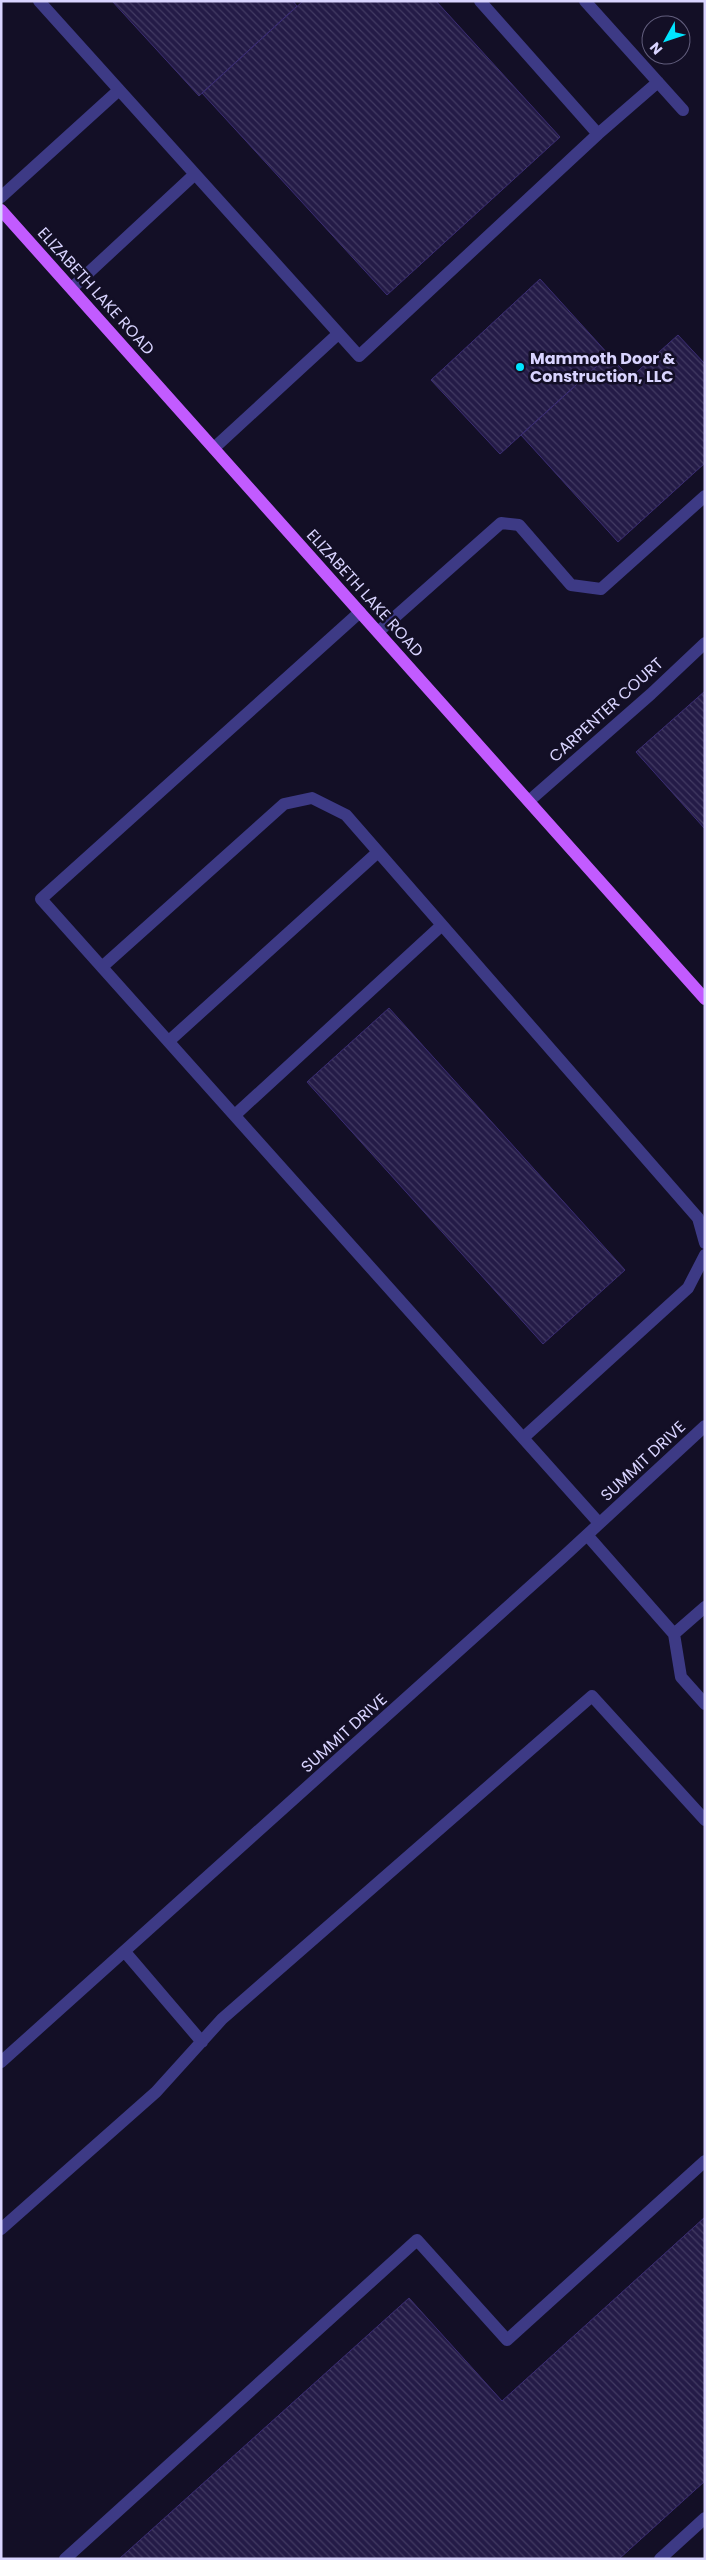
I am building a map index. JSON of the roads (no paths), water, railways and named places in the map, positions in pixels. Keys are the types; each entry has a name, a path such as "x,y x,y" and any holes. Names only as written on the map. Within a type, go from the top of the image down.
{"main road":[{"name":"ELIZABETH LAKE ROAD","path":"1,210 705,999"}],"street":[{"path":"39,1 359,356 598,134 658,82"},
{"path":"480,1 598,134"},
{"path":"585,1 683,110"},
{"path":"1,197 119,90"},
{"path":"72,288 195,174"},
{"path":"214,448 338,334"},
{"path":"378,632 501,523 519,525 571,585 601,589 705,496"},
{"path":"360,612 41,899 600,1523"},
{"name":"CARPENTER COURT","path":"529,801 651,694 705,643"},
{"path":"102,967 284,804 312,798 346,815 698,1218 705,1243"},
{"path":"169,1041 378,852"},
{"path":"235,1115 442,925"},
{"path":"523,1438 688,1288 705,1255"},
{"name":"SUMMIT DRIVE","path":"1,2062 587,1535 705,1426"},
{"path":"587,1535 674,1634 681,1677 705,1704"},
{"path":"674,1634 705,1607"},
{"path":"1,2229 156,2092 222,2019 592,1696 705,1820"},
{"path":"125,1952 202,2042"},
{"path":"65,2559 417,2240 506,2340 705,2161"},
{"path":"660,2559 705,2518"}],"place":[{"name":"Mammoth Door & Construction, LLC","path":"520,367"}]}
